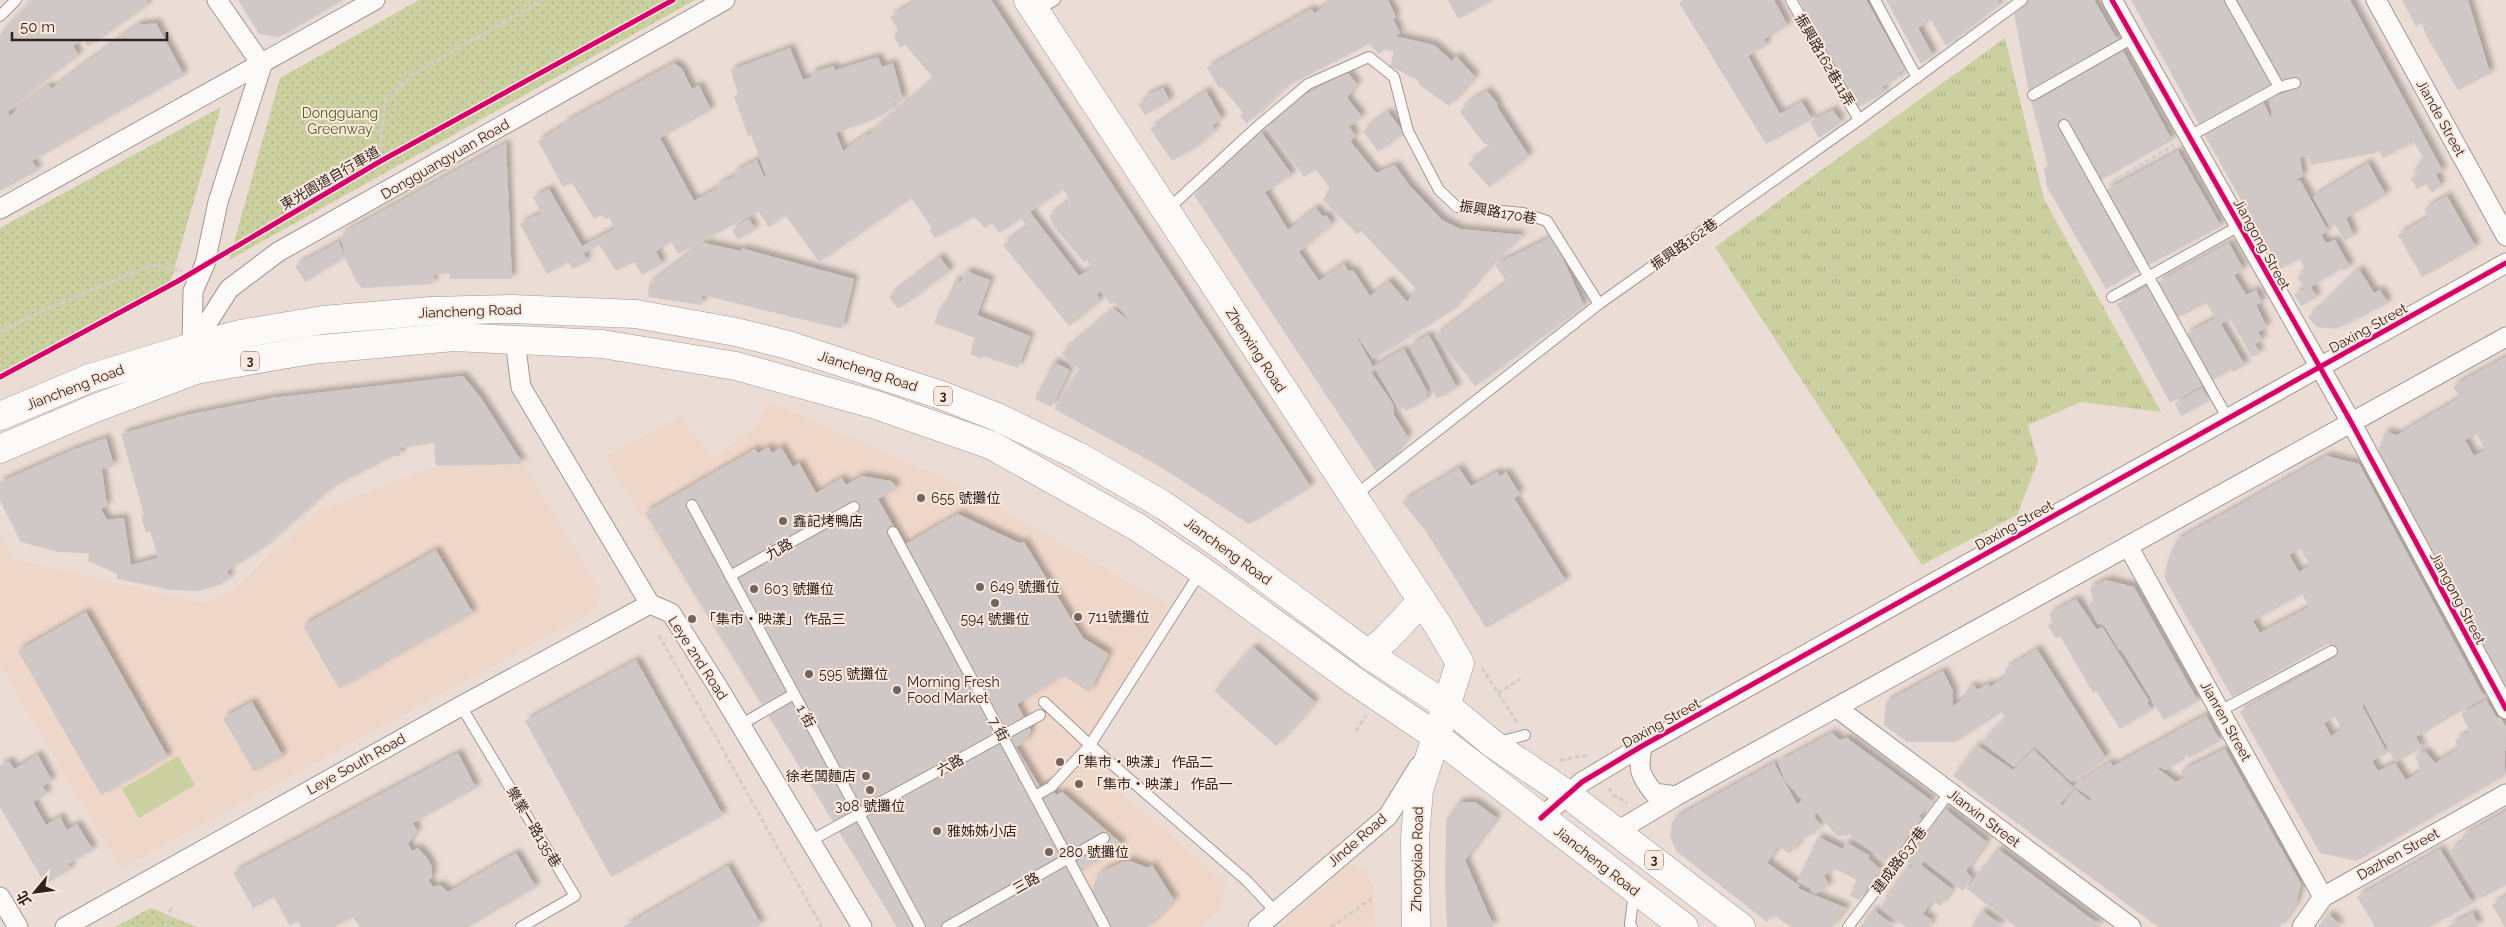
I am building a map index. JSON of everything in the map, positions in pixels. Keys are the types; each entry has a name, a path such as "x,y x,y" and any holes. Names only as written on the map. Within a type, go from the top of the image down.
{"main road":[{"name":"Zhenxing Road","path":"1040,4 1165,211 1422,601 1460,663 1447,706"},
{"name":"Jiancheng Road","path":"0,449 93,409 240,334 323,320 430,311 513,323 602,344 736,366 906,415 991,445 1116,514 1201,570 1353,680 1436,737 1634,891 1684,927"},
{"name":"Jiancheng Road","path":"513,323 636,314 736,332 841,361 997,417 1078,456 1163,505 1222,546 1368,654 1447,706 1493,744 1567,794 1741,927"},
{"name":"Jiancheng Road","path":"0,416 90,378 194,358"},
{"path":"1368,654 1386,640 1422,601"},
{"name":"Zhongxiao Road","path":"1416,927 1416,815 1419,790 1447,706"}],"street":[{"path":"217,0 262,65"},
{"path":"0,209 262,65 375,0"},
{"name":"Dongguangyuan Road","path":"194,358 229,289 278,252 725,0"},
{"name":"Jiangong Street","path":"2112,0 2318,369 2351,422 2506,709"},
{"name":"Jiande Street","path":"2376,0 2506,236"},
{"path":"194,358 193,292 206,264 218,202 262,65"},
{"name":"Daxing Street","path":"1541,818 1582,782 1642,746 2506,264"},
{"path":"513,323 521,387 650,604"},
{"path":"1616,832 1676,796 2506,337"},
{"name":"Jianren Street","path":"2128,546 2323,897"},
{"name":"Leye South Road","path":"64,927 461,706 650,604"},
{"name":"Leye 2nd Road","path":"650,604 670,613 862,927"},
{"name":"Jianxin Street","path":"1837,708 2131,927"},
{"name":"Jinde Road","path":"1258,927 1388,816 1436,737"},
{"path":"1642,746 1639,766 1641,777 1654,793 1676,796"},
{"name":"Dazhen Street","path":"2302,927 2323,897 2506,794"},
{"path":"0,897 18,927"}],"lane":[{"path":"0,16 16,0"},
{"name":"振興路162巷11弄","path":"1791,0 1859,120"},
{"path":"1875,0 1917,78"},
{"path":"2230,0 2279,87"},
{"name":"振興路162巷","path":"1352,497 1599,304 1859,120 2018,1"},
{"path":"2033,95 2133,38"},
{"name":"振興路170巷","path":"1165,211 1204,178 1257,127 1308,84 1369,56 1394,77 1408,131 1439,190 1457,207 1523,213 1547,221 1599,304"},
{"path":"2188,137 2279,87 2294,83"},
{"path":"2064,125 2228,419"},
{"path":"2112,297 2148,275 2239,226"},
{"name":"1 街","path":"692,505 920,927"},
{"name":"九路","path":"730,576 854,507"},
{"name":"7 街","path":"893,532 1105,927"},
{"path":"1035,796 1052,787 1090,745 1201,570"},
{"path":"2220,711 2332,651"},
{"path":"740,725 794,694"},
{"path":"1044,702 1090,745 1247,881 1276,912"},
{"name":"樂業一路135巷","path":"461,706 575,896 522,927"},
{"name":"六路","path":"810,841 1040,715"},
{"path":"1493,744 1526,735"},
{"name":"建成路637巷","path":"1848,927 1950,792"},
{"name":"三路","path":"947,927 1104,838"},
{"path":"1632,927 1630,924 1634,891"}],"path":[{"path":"379,162 384,100 413,74 543,0"},
{"path":"2099,189 2188,137"},
{"path":"0,332 49,308 152,265 190,273"},
{"path":"184,277 190,273"},
{"path":"658,632 822,927"},
{"path":"1498,693 1521,679"},
{"path":"1331,927 1372,898"},
{"path":"165,927 171,908"}],"shaded area":[{"name":"Morning Fresh Food Market","path":"768,401 966,488 1169,605 1079,757 1227,884 1218,911 1199,927 899,927 605,457 679,416 713,458 757,425"},
{"path":"524,465 600,590 596,610 121,869 0,665 0,533 13,559 204,603 236,587 318,511 433,467"},
{"path":"1350,864 1366,870 1373,888 1375,927 1278,927"}],"green space":[{"name":"Dongguang Greenway","path":"419,0 695,0 229,260 280,78"},
{"path":"2005,38 2044,199 2161,412 2081,402 2028,425 2038,461 2017,515 1922,565 1715,247"},
{"path":"221,107 168,290 0,382 0,228"},
{"path":"178,756 195,785 139,818 122,789"},
{"path":"151,908 197,927 115,927"}],"building":[{"path":"32,0 148,0 146,6 88,47 83,39 73,46 79,55 33,89 8,112 10,116 48,85 51,89 138,25 156,23 184,75 32,161 38,170 0,191 0,35"},
{"path":"238,0 343,0 279,37 259,34"},
{"path":"911,0 991,0 1311,487 1249,524 1159,466 1054,409 1080,369 1077,366 1073,369 1062,353 1114,309 1131,322 1114,302 1110,304 1102,291 1097,294 1100,301 1069,326 1003,245 1027,227 1021,218 999,233 992,223 985,228 974,217 935,238 929,230 932,228 911,198 819,262 785,215 769,227 758,211 678,254 671,242 656,251 662,264 642,275 634,262 616,271 599,245 584,253 587,261 573,269 568,262 547,274 520,224 541,213 533,197 549,189 582,246 615,229 609,217 605,219 602,215 594,219 572,183 563,187 538,141 565,125 564,123 674,63 682,69 692,89 699,85 711,110 660,138 694,201 718,188 717,185 736,176 734,172 757,160 764,177 766,176 751,135 748,136 734,96 738,95 731,70 790,48 803,80 812,77 811,73 833,66 835,70 878,57 882,67 893,63 903,100 892,104 893,108 873,120 836,133 843,151 867,134 868,136 934,79 905,45 900,48 894,37 898,30 890,17 913,3","holes":["1063,189 1070,201 1049,216 1055,228 1084,262 1087,260 1092,268 1079,276 1030,212"]},
{"path":"1333,0 1388,0 1396,17 1393,19 1400,33 1395,36 1434,45 1452,61 1456,56 1475,77 1449,106 1418,84 1419,81 1390,66 1394,52 1385,49 1379,54 1369,44 1285,87 1247,123 1240,116 1243,113 1222,87 1219,88 1207,68 1311,9 1315,13"},
{"path":"1448,0 1493,0 1458,19"},
{"path":"1685,0 1774,0 1788,26 1764,39 1767,45 1748,56 1780,114 1802,102 1812,119 1766,144 1679,3"},
{"path":"1799,0 1866,0 1905,69 1898,73 1900,77 1882,87 1885,92 1858,107"},
{"path":"1886,0 1999,0 1999,5 1946,46 1931,20 1918,28 1933,55 1921,64"},
{"path":"2033,0 2094,0 2118,41 2029,92 2014,14"},
{"path":"2131,0 2225,0 2272,84 2199,124"},
{"path":"2235,0 2350,0 2443,171 2436,174 2441,185 2432,193 2426,184 2417,189 2411,178 2418,174 2415,169 2423,158 2414,142 2383,158 2376,147 2376,153 2311,165 2308,156 2300,157 2303,176 2295,180 2300,180 2328,231 2321,235 2326,243 2335,240 2350,267 2343,271 2342,268 2311,287 2317,297 2301,306 2294,294 2305,289 2297,276 2306,271 2300,259 2280,269 2204,134 2263,102 2272,120 2270,98 2298,88 2296,76 2281,81"},
{"path":"2402,0 2468,0 2490,73 2458,90 2426,35 2422,23 2416,27"},
{"path":"2122,49 2172,140 2101,180 2066,120 2059,125 2138,270 2106,289 2047,187 2044,168 2048,166 2031,101"},
{"path":"1347,72 1357,84 1347,98 1362,117 1349,127 1356,136 1350,141 1376,173 1395,165 1409,185 1442,220 1460,229 1523,235 1494,261 1451,311 1373,359 1352,329 1375,370 1371,372 1393,404 1394,415 1408,437 1378,474 1194,195 1261,132 1292,175 1265,192 1288,230 1316,208 1323,217 1326,215 1332,224 1299,252 1319,281 1344,264 1348,271 1353,270 1370,296 1389,281 1407,302 1416,289 1361,231 1357,234 1323,200 1330,188 1315,169 1304,177 1267,126 1293,102"},
{"path":"1163,88 1170,101 1145,115 1138,104 1146,101 1144,97"},
{"path":"1206,91 1222,119 1213,125 1215,130 1196,147 1172,161 1150,129"},
{"path":"1487,91 1498,104 1496,105 1529,156 1489,187 1468,164 1494,145 1484,144 1460,112 1468,103"},
{"path":"1833,110 1841,122 1819,138 1810,122"},
{"path":"1388,112 1404,133 1378,152 1363,131"},
{"path":"506,143 512,279 450,279 449,273 434,275 433,284 362,288 357,283 346,260 341,238 345,232"},
{"path":"2178,151 2221,226 2148,265 2106,190"},
{"path":"2368,163 2386,195 2346,218 2354,236 2344,241 2335,224 2330,227 2313,197"},
{"path":"2447,196 2476,247 2422,277 2398,235 2429,217 2424,209"},
{"path":"749,219 755,229 738,240 732,230"},
{"path":"1553,236 1584,306 1475,386 1435,336 1507,282 1495,265"},
{"path":"339,242 345,257 305,282 295,266"},
{"path":"704,243 741,251 741,248 854,279 842,329 702,295 702,305 648,297 649,284"},
{"path":"2229,243 2244,270 2234,275 2246,295 2256,290 2262,302 2256,305 2267,327 2258,332 2263,340 2255,344 2260,353 2252,357 2230,319 2221,324 2245,365 2233,372 2231,369 2213,380 2186,334 2216,318 2206,303 2177,318 2158,282"},
{"path":"940,257 950,271 898,309 889,297"},
{"path":"2359,269 2374,293 2380,290 2388,303 2337,329 2317,327 2308,317"},
{"path":"966,271 990,280 977,315 1030,336 1018,368 983,356 982,359 970,354 975,338 934,323 940,308 943,309 955,280 961,282"},
{"path":"2149,286 2202,384 2170,403 2117,304"},
{"path":"1429,335 1457,388 1437,399 1410,345"},
{"path":"1404,349 1428,393 1425,395 1427,399 1406,411 1404,407 1399,410 1374,366"},
{"path":"2506,357 2506,687 2416,521 2413,523 2376,457 2385,432 2397,435 2460,398 2453,386","holes":["2477,434 2485,450 2474,456 2465,440"]},
{"path":"1053,362 1070,370 1051,407 1035,399"},
{"path":"463,376 481,398 523,464 436,466 434,443 401,448 400,456 393,456 331,488 261,549 227,571 230,577 219,585 199,591 171,590 117,579 117,574 88,561 89,553 58,552 21,542 0,501 0,482 73,450 106,438 114,466 102,469 107,506 101,509 107,520 124,518 131,565 158,558 150,531 146,533 141,516 144,515 121,434 186,415 272,398"},
{"path":"2202,388 2210,400 2181,416 2175,404"},
{"name":"Morning Fresh Food Market","path":"769,447 772,453 781,447 793,467 799,463 816,493 842,478 846,485 862,476 891,481 897,488 878,499 904,545 958,514 1019,543 1024,542 1083,638 1109,654 1089,692 1064,676 1017,704 1031,731 1026,741 1016,747 1040,787 1048,783 1056,795 1062,792 1123,845 1071,877 1092,910 1091,896 1096,878 1103,871 1130,861 1148,868 1152,865 1174,900 1147,927 897,927 645,513 755,449 758,453"},
{"path":"2327,456 2359,464 2484,697 2416,737 2422,748 2395,762 2364,704 2362,705 2387,753 2372,761 2378,771 2395,763 2406,780 2421,771 2415,756 2425,751 2435,763 2459,749 2455,740 2470,732 2461,714 2486,700 2497,718 2500,717 2506,727 2504,776 2356,861 2320,853 2240,712 2336,657 2329,643 2232,697 2164,577 2169,557 2177,540","holes":["2300,549 2310,566 2299,572 2289,555","2302,594 2309,607 2260,633 2253,621","2335,717 2342,729 2331,736 2324,723"]},
{"path":"1459,468 1471,486 1497,472 1500,476 1506,472 1520,494 1514,498 1566,581 1486,628 1425,530 1402,502"},
{"path":"436,550 473,613 339,689 303,626"},
{"path":"2106,580 2134,587 2198,701 2164,720 2121,649 2119,650 2102,622 2098,624 2088,605 2095,601 2090,590 2091,587"},
{"path":"2076,599 2097,630 2102,627 2149,701 2147,702 2151,710 2120,729 2096,691 2093,693 2060,636 2056,639 2048,626 2053,622 2049,614"},
{"path":"86,612 168,757 101,795 18,651"},
{"path":"1253,647 1315,702 1276,746 1214,691"},
{"path":"2037,649 2106,758 2071,782 2034,746 2014,767 1982,742 2007,718 2001,712 1955,742 1907,742 1884,725 1886,702 1943,671 1953,691 1953,706 1968,696 1966,690 1974,685 1977,690 1988,684 1990,687 2007,676 2005,669"},
{"path":"636,660 723,815 611,877 525,721"},
{"path":"252,702 283,756 254,772 223,718"},
{"path":"2206,715 2220,741 2189,758 2187,754 2179,758 2180,762 2165,770 2160,767 2157,768 2176,782 2185,777 2181,771 2225,749 2301,884 2296,904 2279,927 2158,927 1953,776 1977,745 2013,770 2034,750 2074,788 2060,804 2062,806 2075,790 2090,801 2091,798 2074,786 2110,762 2113,766"},
{"path":"1832,733 1840,740 1847,738 1932,801 1919,816 1922,819 1885,861 1850,835 1837,836 1817,813 1814,816 1821,826 1807,838 1803,836 1790,854 1778,846 1767,863 1800,886 1797,888 1846,908 1832,927 1791,927 1772,914 1767,922 1676,851 1670,836 1672,823 1675,818 1774,763 1797,804 1803,800 1785,781 1778,762"},
{"path":"458,753 476,788 413,823 417,831 408,844 412,851 418,848 432,867 432,878 428,880 433,887 440,885 448,892 516,853 536,887 468,927 360,927 353,917 335,927 301,927 298,921 290,926 274,897 253,908 233,873"},
{"path":"38,755 52,781 43,786 47,794 33,802 46,825 60,817 67,830 77,824 93,850 68,864 71,869 45,884 0,807 0,766 9,761 14,769"},
{"path":"1459,802 1475,802 1497,818 1465,860 1494,927 1447,927 1445,883 1446,820"},
{"path":"1945,809 1987,842 1966,871 1972,878 1963,891 1924,861 1921,865 1952,889 1940,906 1932,900 1923,914 1932,920 1929,924 1933,927 1906,927 1880,908 1887,899 1885,897 1908,866 1911,869 1913,865 1907,861"},
{"path":"2506,811 2506,885 2479,899 2450,850 2465,840 2462,836"},
{"path":"1818,837 1843,849 1846,842 1870,856 1868,858 1880,869 1859,900 1850,896 1857,880 1836,869 1824,875 1829,886 1815,894 1810,890 1810,887 1797,882"},
{"path":"1998,849 2102,927 2016,927 1967,889"},
{"path":"2440,849 2473,903 2429,927 2375,927 2357,897"},
{"path":"728,866 761,924 757,927 623,927"},
{"path":"2506,896 2506,927 2505,927 2492,905"},
{"path":"1874,910 1895,927 1860,927"},
{"path":"1982,911 2004,927 1971,927"},
{"path":"2473,913 2479,927 2446,927"},
{"path":"2329,914 2338,923 2341,927 2318,927"}],"cycle path":[{"name":"東光園道自行車道","path":"0,377 178,281 379,162 673,0"},
{"path":"2112,0 2351,422 2506,709"},
{"path":"1541,818 1582,782 1642,746 2506,263"}],"place":[{"name":"655 號攤位","path":"921,498"},
{"name":"鑫記烤鴨店","path":"783,521"},
{"name":"649 號攤位","path":"980,587"},
{"name":"603 號攤位","path":"754,589"},
{"name":"594 號攤位","path":"995,603"},
{"name":"711號攤位","path":"1078,617"},
{"name":"「集市‧映漾」 作品三","path":"692,619"},
{"name":"595 號攤位","path":"809,674"},
{"name":"Morning Fresh Food Market","path":"897,690"},
{"name":"「集市‧映漾」 作品二","path":"1060,762"},
{"name":"徐老闆麵店","path":"866,776"},
{"name":"「集市‧映漾」 作品一","path":"1079,784"},
{"name":"308 號攤位","path":"870,790"},
{"name":"雅姊姊小店","path":"937,831"},
{"name":"280 號攤位","path":"1049,852"}]}
